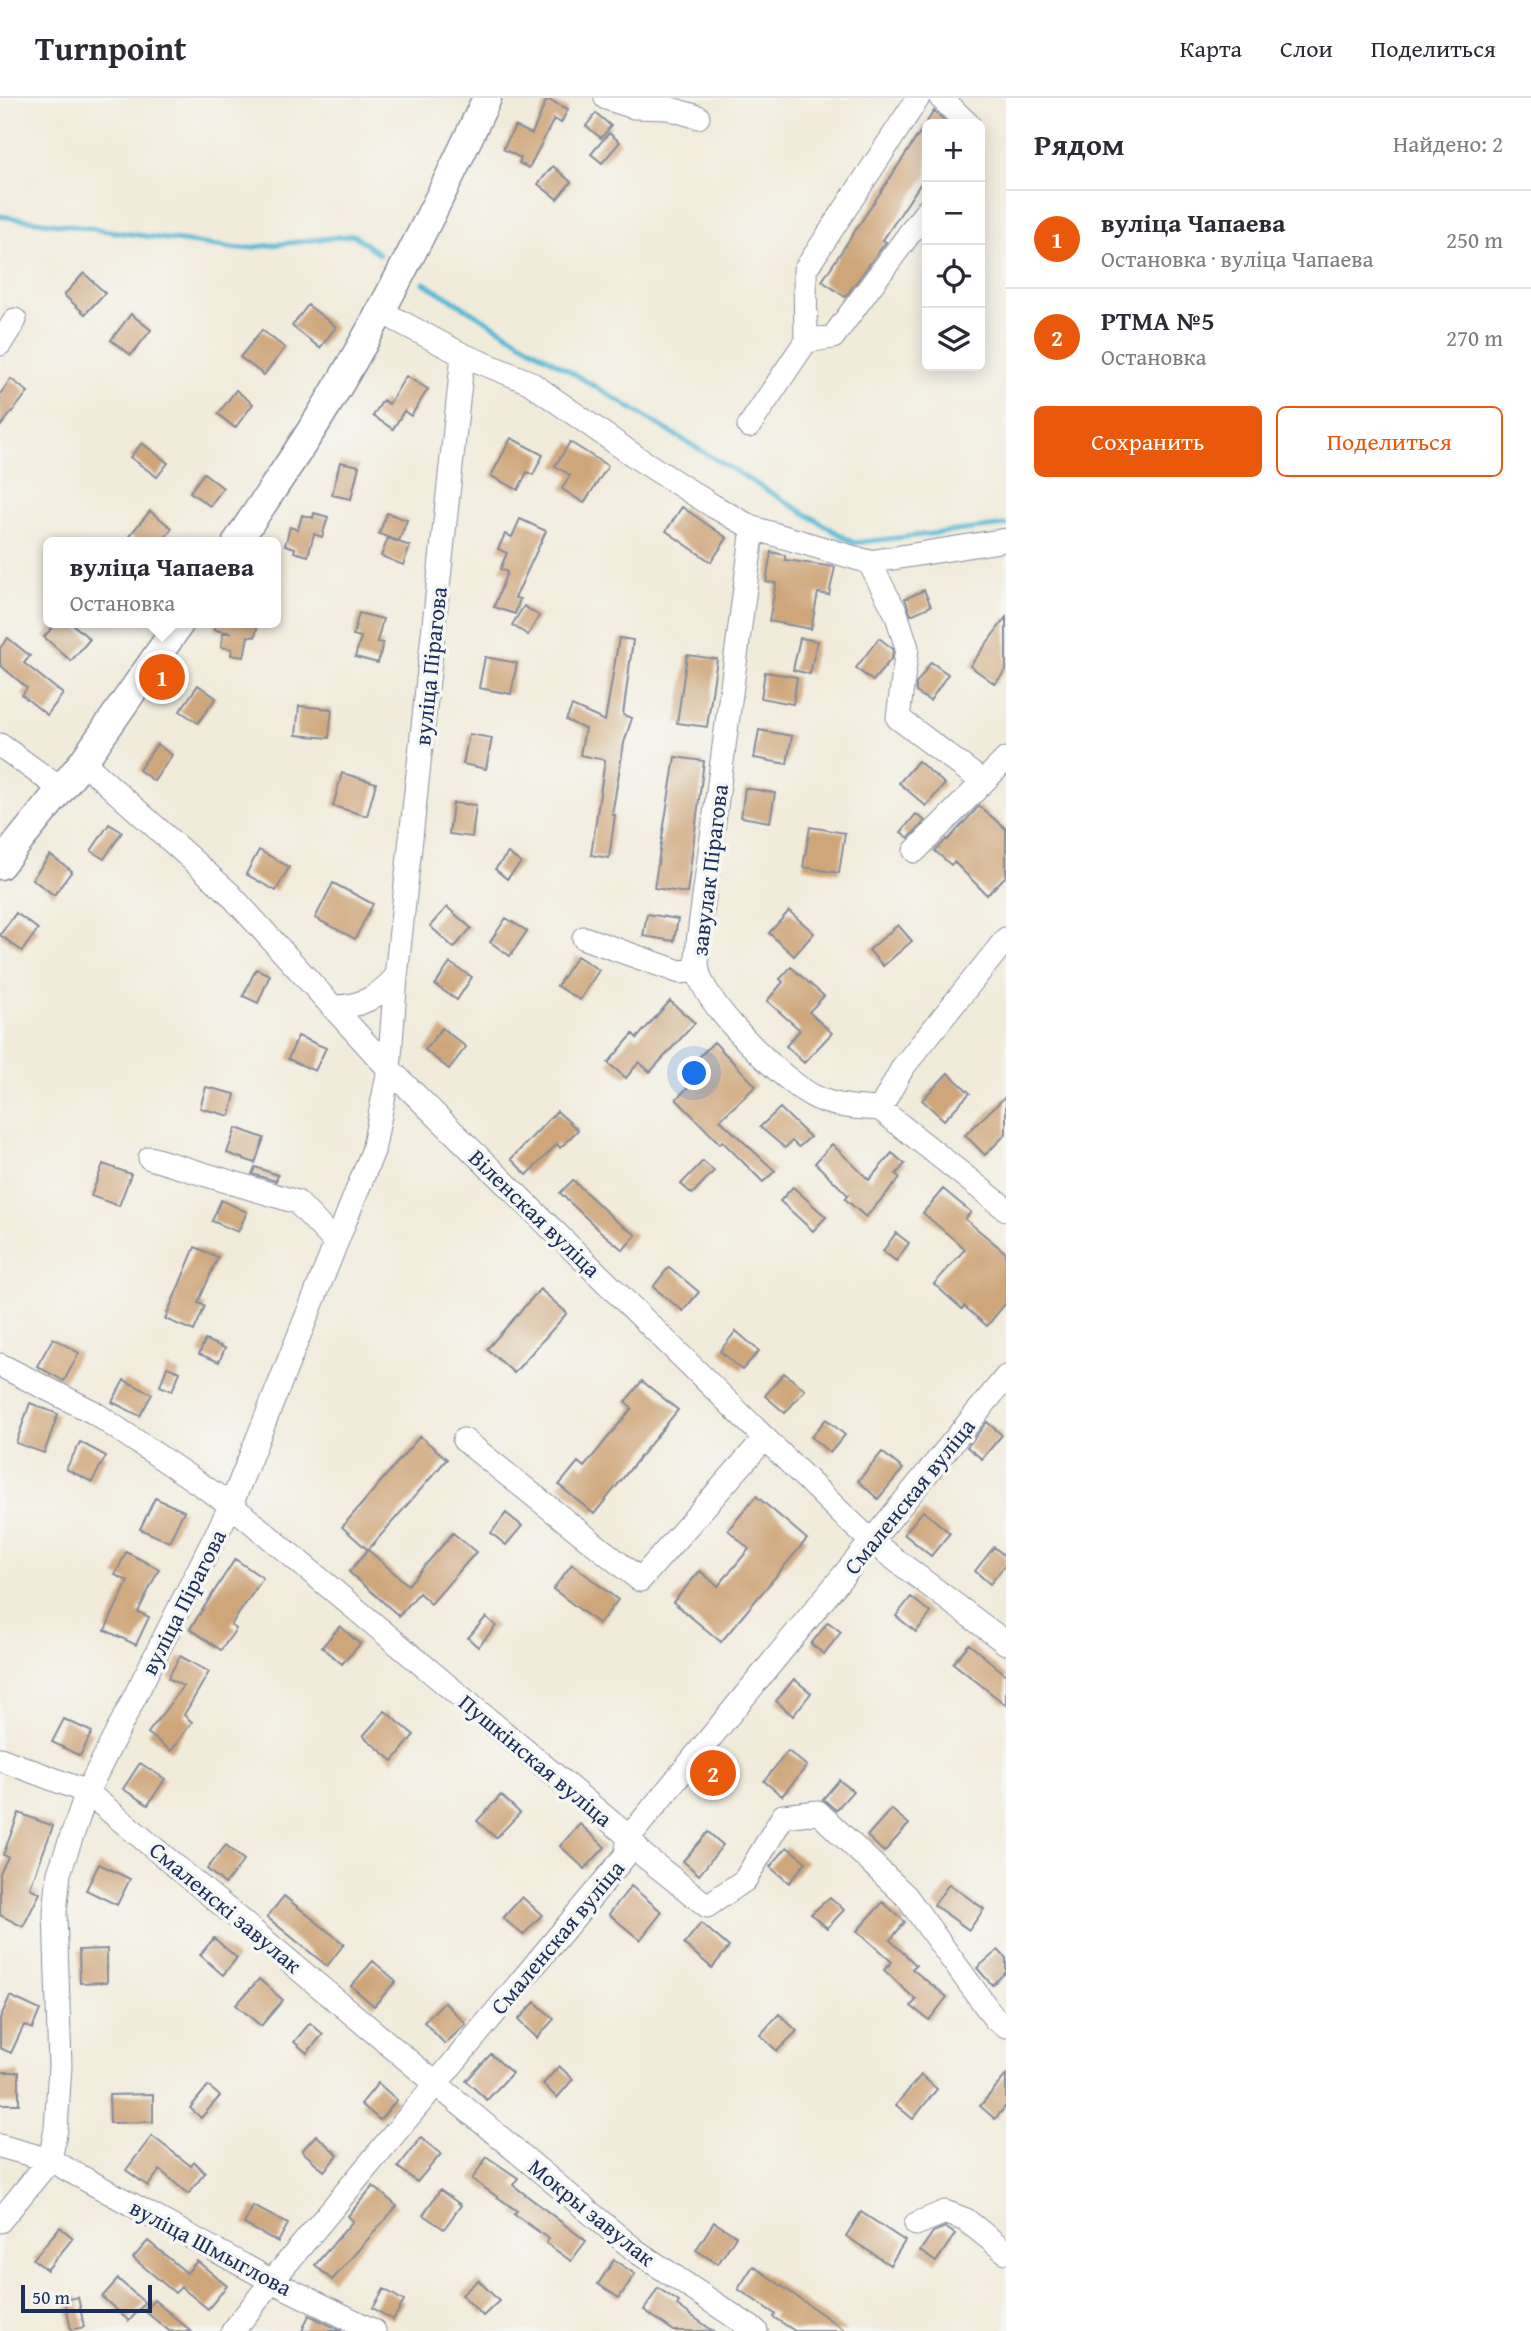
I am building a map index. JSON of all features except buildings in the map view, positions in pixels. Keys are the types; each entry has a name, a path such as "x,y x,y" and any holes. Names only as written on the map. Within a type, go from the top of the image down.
{"main road":[{"path":"240,537 319,418 380,311 486,98"},
{"path":"0,865 83,762 177,628"}],"street":[{"path":"606,98 634,107 668,108 698,117"},
{"path":"749,426 806,341 805,270 918,98"},
{"path":"941,98 963,119"},
{"path":"806,341 833,337 922,217"},
{"path":"380,311 463,355 529,382 639,459 752,528 869,562 1006,540"},
{"path":"0,344 15,320"},
{"name":"вуліца Пірагова","path":"0,2221 50,2160 56,2129 60,2066 55,1913 59,1873 87,1792 231,1505 373,1151 389,1069 396,976 463,355"},
{"name":"завулак Пірагова","path":"752,528 698,943 698,971 709,997 723,1017 797,1087 817,1099 842,1106 880,1109"},
{"path":"869,562 896,613 907,648 898,718 982,782"},
{"path":"0,745 61,789"},
{"path":"915,851 1006,759"},
{"name":"Віленская вуліца","path":"83,762 229,894 389,1069 872,1542 1006,1643"},
{"path":"584,938 680,972 698,971"},
{"path":"1006,939 903,1067 880,1109 1006,1209"},
{"path":"333,1007 350,1007 365,1002 381,993 396,976"},
{"path":"150,1158 297,1202 336,1242"},
{"name":"Пушкінская вуліца","path":"0,1364 93,1412 231,1505 629,1837 643,1856 707,1906 745,1880 783,1816 818,1812 906,1896 995,2019 1006,2026"},
{"name":"Смаленская вуліца","path":"233,2331 626,1855 629,1837 1006,1377"},
{"path":"464,1440 640,1580 765,1438"},
{"name":"Смаленскі завулак","path":"0,1759 87,1792 435,2084"},
{"name":"Мокры завулак","path":"435,2084 636,2251 756,2331"},
{"name":"вуліца Шмыглова","path":"0,2146 50,2160 272,2281 374,2331"},
{"path":"916,2224 945,2213 966,2220 1006,2252"}],"waterway":[{"path":"0,216 239,249 354,235 379,254"},
{"path":"424,283 854,543 1006,525"}],"place":[{"name":"вуліца Чапаева","path":"162,677"},
{"name":"РТМА №5","path":"713,1773"}]}
